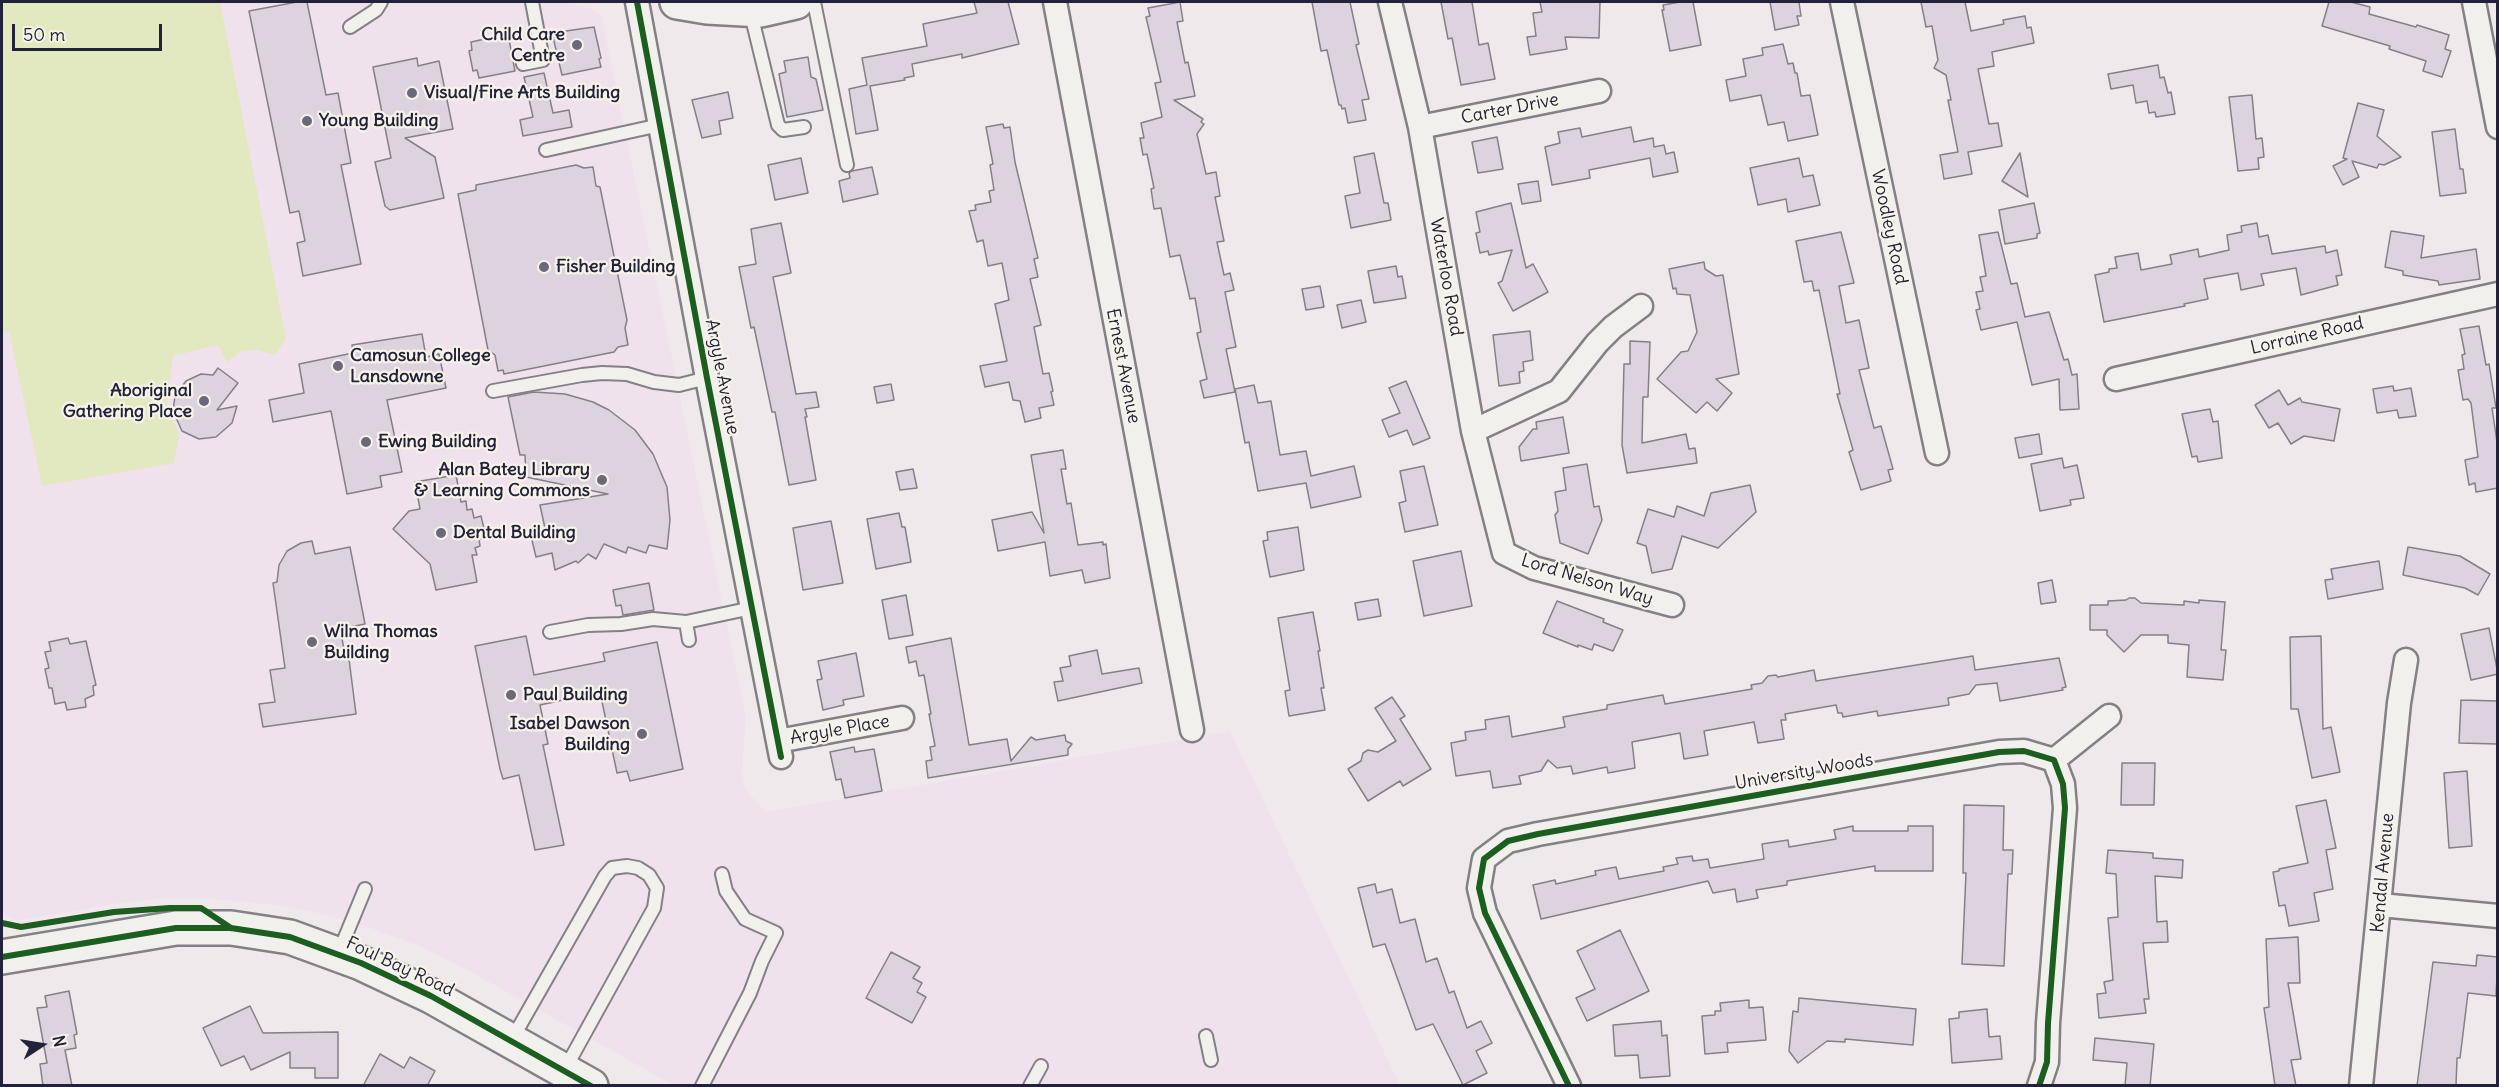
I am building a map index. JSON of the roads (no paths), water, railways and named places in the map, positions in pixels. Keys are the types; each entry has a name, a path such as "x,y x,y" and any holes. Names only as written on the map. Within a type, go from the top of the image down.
{"main road":[{"path":"677,2 707,7 750,9 782,7 796,2"},
{"name":"Foul Bay Road","path":"2,957 176,928 243,930 290,937 338,953 431,996 577,1078"}],"street":[{"name":"Argyle Avenue","path":"637,2 707,378 780,749"},
{"name":"Ernest Avenue","path":"1055,2 1192,730"},
{"name":"Waterloo Road","path":"1390,2 1420,127 1473,431 1504,553"},
{"name":"Woodley Road","path":"1842,2 1937,453"},
{"path":"2474,2 2498,127"},
{"name":"Carter Drive","path":"1420,127 1599,91"},
{"name":"Lorraine Road","path":"2116,379 2498,294"},
{"path":"1473,431 1559,391 1597,343 1613,327 1641,306"},
{"name":"Lord Nelson Way","path":"1504,553 1533,568 1672,605"},
{"name":"Kendal Avenue","path":"2361,1086 2399,703 2406,660"},
{"path":"2039,1086 2047,1062 2065,808 2063,784 2054,760 2109,716"},
{"name":"Argyle Place","path":"780,749 902,718"},
{"name":"University Woods","path":"1569,1086 1485,913 1479,888 1484,859 1508,841 1999,752 2024,751 2054,760"},
{"path":"2380,905 2498,916"}],"lane":[{"path":"350,27 376,10 381,2"},
{"path":"523,64 543,60 532,2"},
{"path":"814,2 848,165"},
{"path":"750,9 778,125 783,130 804,127"},
{"path":"546,150 660,125"},
{"path":"493,391 592,374 627,374 654,382 679,385 707,378"},
{"path":"550,632 588,625 621,624 653,619 686,622 752,608"},
{"path":"686,622 690,640"},
{"path":"511,1041 605,876 612,868 627,866 638,868 649,875 657,888 654,908 577,1078"},
{"path":"702,1086 750,993 776,933 745,919 722,874"},
{"path":"338,953 365,889"},
{"path":"1206,1036 1211,1060"},
{"path":"1029,1086 1041,1066"}],"place":[{"name":"Child Care Centre","path":"577,45"},
{"name":"Visual/Fine Arts Building","path":"412,93"},
{"name":"Young Building","path":"307,121"},
{"name":"Fisher Building","path":"544,267"},
{"name":"Camosun College Lansdowne","path":"338,366"},
{"name":"Aboriginal Gathering Place","path":"204,401"},
{"name":"Ewing Building","path":"366,442"},
{"name":"Alan Batey Library & Learning Commons","path":"602,480"},
{"name":"Dental Building","path":"441,533"},
{"name":"Wilna Thomas Building","path":"312,642"},
{"name":"Paul Building","path":"511,695"},
{"name":"Isabel Dawson Building","path":"642,734"}]}
